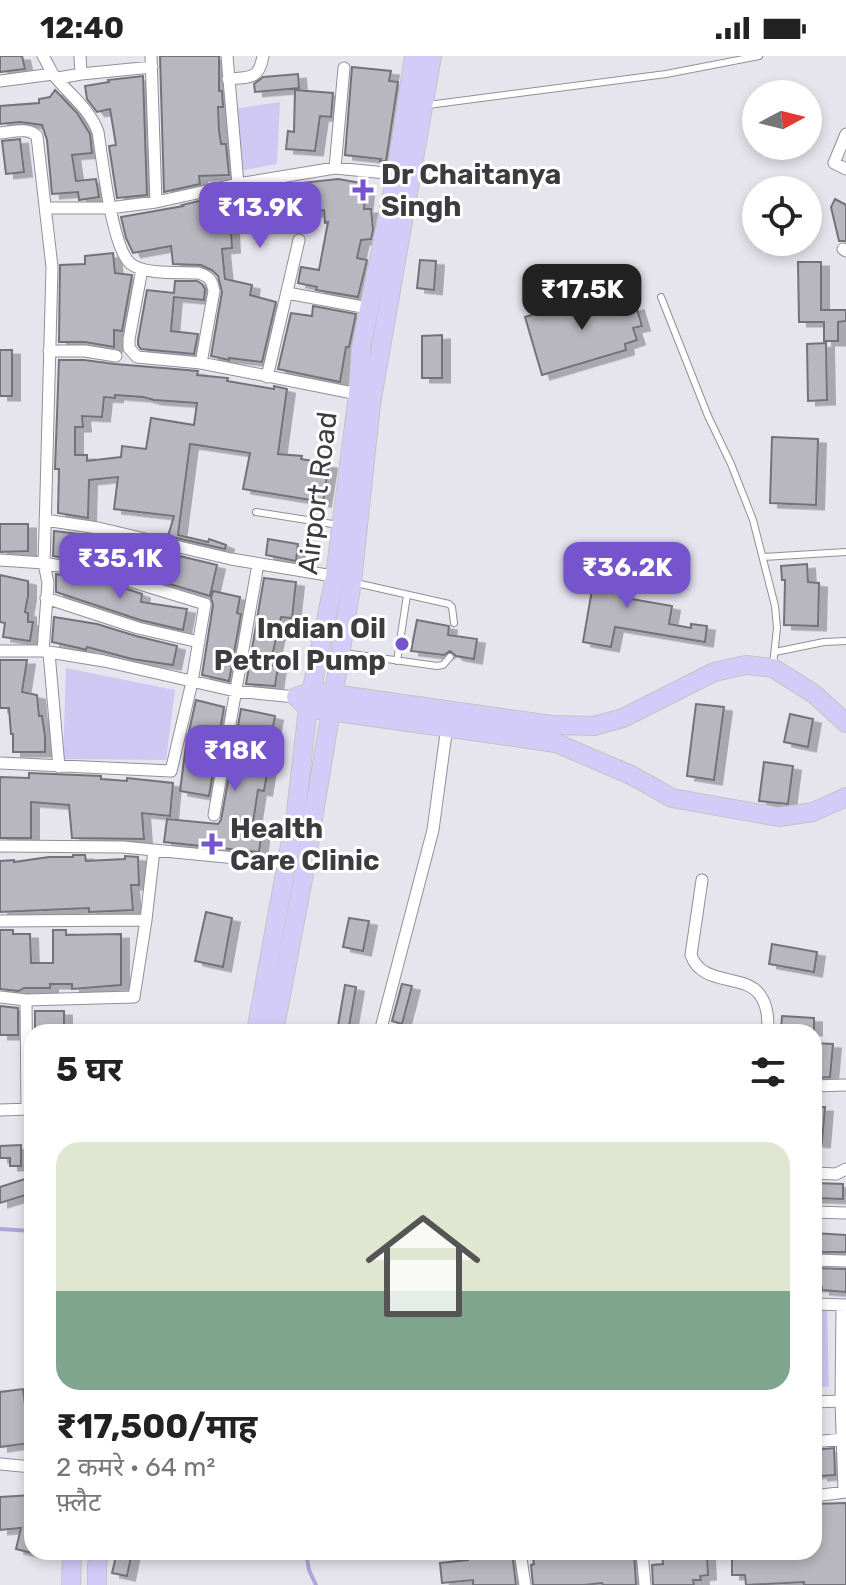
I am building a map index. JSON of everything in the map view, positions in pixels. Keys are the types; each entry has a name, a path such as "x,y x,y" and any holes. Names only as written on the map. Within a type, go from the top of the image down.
{"main road":[{"name":"Airport Road","path":"276,1024 341,652 344,579 341,525 361,349 396,174 414,56"},
{"name":"Airport Road","path":"257,1024 296,812 306,699 344,579 371,404 432,56"},
{"path":"306,699 552,725 594,726 623,718 714,672 774,660 846,723"},
{"path":"332,702 447,726 556,743 631,775 672,798 779,817 813,812 846,797"},
{"path":"71,1585 72,1560"},
{"path":"97,1585 98,1560"}],"street":[{"path":"43,56 94,121 109,208 125,257 131,265 142,269 198,273 211,279 214,291 201,363"},
{"path":"80,56 81,74"},
{"path":"227,56 238,184"},
{"path":"228,79 256,75 263,56"},
{"path":"0,81 81,74 151,62 156,202"},
{"path":"335,168 344,68"},
{"path":"0,133 27,131 37,136 52,267 44,563 48,583 46,652 59,767"},
{"path":"846,134 834,163 846,169"},
{"path":"46,208 109,208 156,202 335,168 396,174"},
{"path":"267,377 299,240"},
{"path":"142,269 129,339 129,348 137,357 201,363 358,394"},
{"path":"287,293 368,308"},
{"path":"49,351 85,351 116,356"},
{"path":"45,520 98,528 225,558 344,579"},
{"path":"0,560 44,563 117,577 205,604 192,682 171,771 0,763"},
{"path":"214,815 258,564"},
{"path":"46,598 138,628 199,642"},
{"path":"0,651 46,652 104,661 235,691 306,699"},
{"path":"382,1024 433,830 447,726"},
{"path":"0,846 123,847 287,863"},
{"path":"0,997 26,1000 134,997 154,850"},
{"path":"702,880 691,955 693,962 709,975 753,987 767,1012 768,1024"},
{"path":"0,921 146,920"},
{"path":"26,1000 27,1024"},
{"path":"822,1086 846,1085"},
{"path":"0,1110 24,1109"},
{"path":"822,1173 836,1174 846,1169"},
{"path":"822,1212 846,1213"},
{"path":"822,1260 846,1261"},
{"path":"822,1304 844,1305 841,1401 845,1492 822,1495"},
{"path":"822,1402 841,1401"},
{"path":"822,1441 842,1439"},
{"path":"0,1464 24,1466"},
{"path":"521,1560 525,1585"},
{"path":"643,1560 645,1585"}],"lane":[{"path":"424,105 651,76 759,56"},
{"path":"661,297 742,492 763,557 775,606 777,628 774,660 824,642 846,641"},
{"path":"256,512 341,525"},
{"path":"763,557 846,552"},
{"path":"344,579 449,604 454,623"},
{"path":"397,661 407,595"},
{"path":"341,652 437,666 443,665 450,657"}],"shaded area":[{"path":"280,102 277,164 240,171 233,109"},
{"path":"66,668 175,690 166,760 63,759"},
{"path":"822,1309 827,1309 829,1387 822,1387"}],"building":[{"path":"0,56 22,56 25,69 0,72"},
{"path":"160,56 219,56 219,91 222,91 223,107 218,107 219,130 221,144 226,144 229,175 199,176 200,184 164,192"},
{"path":"352,67 391,71 389,81 398,82 386,161 345,155"},
{"path":"298,74 299,88 255,92 254,84 263,77"},
{"path":"143,76 147,195 117,198 109,146 116,145 110,109 97,112 87,99 85,86"},
{"path":"55,90 77,113 90,134 92,153 72,155 76,181 96,179 99,197 79,200 78,192 52,194 47,140 42,125 20,122 0,124 0,106 39,103 39,99 50,97"},
{"path":"295,90 333,93 331,117 320,116 315,151 286,149 288,131 294,132"},
{"path":"20,139 24,172 6,174 2,141"},
{"path":"338,179 367,184 364,209 371,209 373,230 371,239 361,240 357,258 367,260 358,297 316,290 317,287 298,283 301,267 319,270 328,222 325,223 324,210 231,229 232,248 222,249 225,279 252,285 250,295 276,302 262,362 211,356 222,292 218,276 201,265 173,264 171,246 133,253 121,217 203,200 203,203 236,197 235,193 245,191 246,195"},
{"path":"835,199 846,205 846,241 839,241 831,207"},
{"path":"113,253 115,273 132,275 122,331 114,330 114,347 59,342 60,265 85,264 85,256"},
{"path":"420,260 436,261 434,290 417,288"},
{"path":"798,262 821,262 821,310 846,310 846,321 838,322 838,341 824,341 824,322 799,322"},
{"path":"175,281 197,281 205,289 204,300 174,297 171,331 198,334 194,354 141,349 138,340 147,290 174,293"},
{"path":"609,292 611,299 624,295 628,308 636,306 642,326 633,328 637,340 625,344 626,350 542,375 525,317"},
{"path":"313,306 356,314 340,382 278,369 291,313 312,316"},
{"path":"442,335 442,378 422,378 422,336"},
{"path":"826,343 827,400 808,401 807,344"},
{"path":"0,350 12,350 12,396 0,396"},
{"path":"59,360 198,371 197,375 287,389 278,454 302,456 301,459 329,464 323,502 243,489 250,453 190,444 178,535 208,542 209,539 226,545 225,549 168,536 174,516 114,509 118,477 89,480 88,518 58,513 59,469 55,469","holes":["104,397 143,397 197,403 194,425 151,418 146,449 122,446 121,457 87,461 87,455 75,455 75,427 83,427 82,416 102,417"]},
{"path":"772,437 818,439 816,505 770,503"},
{"path":"0,524 28,524 28,551 0,552"},
{"path":"54,531 88,535 217,565 210,596 119,569 53,556"},
{"path":"268,539 298,544 296,561 266,555"},
{"path":"598,555 626,559 620,597 672,606 669,624 691,628 691,624 707,626 705,642 615,627 611,647 583,642"},
{"path":"807,564 808,582 819,583 818,626 784,625 785,580 782,580 781,566"},
{"path":"56,574 115,585 142,594 141,602 187,609 183,630 140,620 56,592"},
{"path":"0,575 28,581 25,612 28,613 28,622 33,622 30,641 3,637 5,623 0,622"},
{"path":"264,578 296,582 292,618 281,617 270,665 278,667 275,686 246,684"},
{"path":"213,591 240,597 237,613 241,614 229,681 202,675"},
{"path":"54,617 97,624 177,646 173,665 52,642"},
{"path":"417,620 449,626 448,635 477,639 474,659 456,656 450,651 444,655 411,651"},
{"path":"0,660 27,660 22,692 37,695 45,752 13,752 9,708 0,708"},
{"path":"196,700 224,707 209,796 180,791"},
{"path":"696,704 724,707 714,780 687,776"},
{"path":"241,709 275,716 264,791 258,790 252,829 262,831 259,852 164,842 167,819 218,824 221,820"},
{"path":"790,714 813,719 808,747 784,742"},
{"path":"764,762 793,766 788,804 759,801"},
{"path":"29,773 173,783 170,816 142,813 144,839 72,838 69,805 31,802 31,838 0,838 0,777 29,778"},
{"path":"85,855 86,861 138,857 139,885 131,885 133,910 89,912 89,908 0,912 0,861"},
{"path":"206,912 232,918 223,967 195,961"},
{"path":"349,918 369,921 363,951 343,947"},
{"path":"0,930 30,934 31,963 53,963 53,930 66,930 66,935 121,934 121,985 72,989 72,984 50,984 50,988 0,989"},
{"path":"772,944 817,952 814,972 769,964"},
{"path":"402,984 412,986 402,1024 392,1021"},
{"path":"345,985 356,987 349,1024 338,1024"},
{"path":"0,1006 18,1008 18,1035 0,1035"},
{"path":"35,1011 64,1011 64,1024 35,1024"},
{"path":"782,1016 814,1018 814,1024 781,1024"},
{"path":"822,1043 833,1044 830,1077 822,1078"},
{"path":"822,1107 825,1107 822,1143"},
{"path":"21,1145 21,1166 10,1166 10,1158 0,1158 0,1146"},
{"path":"24,1179 24,1196 0,1203 0,1187"},
{"path":"822,1183 843,1184 843,1199 822,1198"},
{"path":"822,1234 846,1235 846,1252 822,1252"},
{"path":"822,1268 846,1269 846,1292 822,1290"},
{"path":"23,1389 24,1444 0,1447 0,1392"},
{"path":"834,1448 835,1475 822,1476 822,1449"},
{"path":"24,1496 24,1551 16,1549 21,1528 0,1530 0,1497"},
{"path":"846,1503 846,1585 804,1585 804,1582 746,1585 745,1575 732,1575 732,1560 822,1560 822,1504"},
{"path":"115,1560 130,1560 127,1576 112,1573"},
{"path":"513,1560 516,1585 473,1585 473,1580 442,1583 440,1563"},
{"path":"533,1560 634,1560 636,1585 533,1585 531,1565"},
{"path":"663,1560 707,1560 708,1575 700,1576 701,1580 693,1580 694,1585 653,1585 652,1565 663,1564"}],"waterway":[{"path":"0,1229 24,1230"},
{"path":"307,1560 316,1585"}],"place":[{"name":"Dr Chaitanya Singh","path":"363,190"},
{"name":"Indian Oil Petrol Pump","path":"402,644"},
{"name":"Health Care Clinic","path":"212,844"}]}
